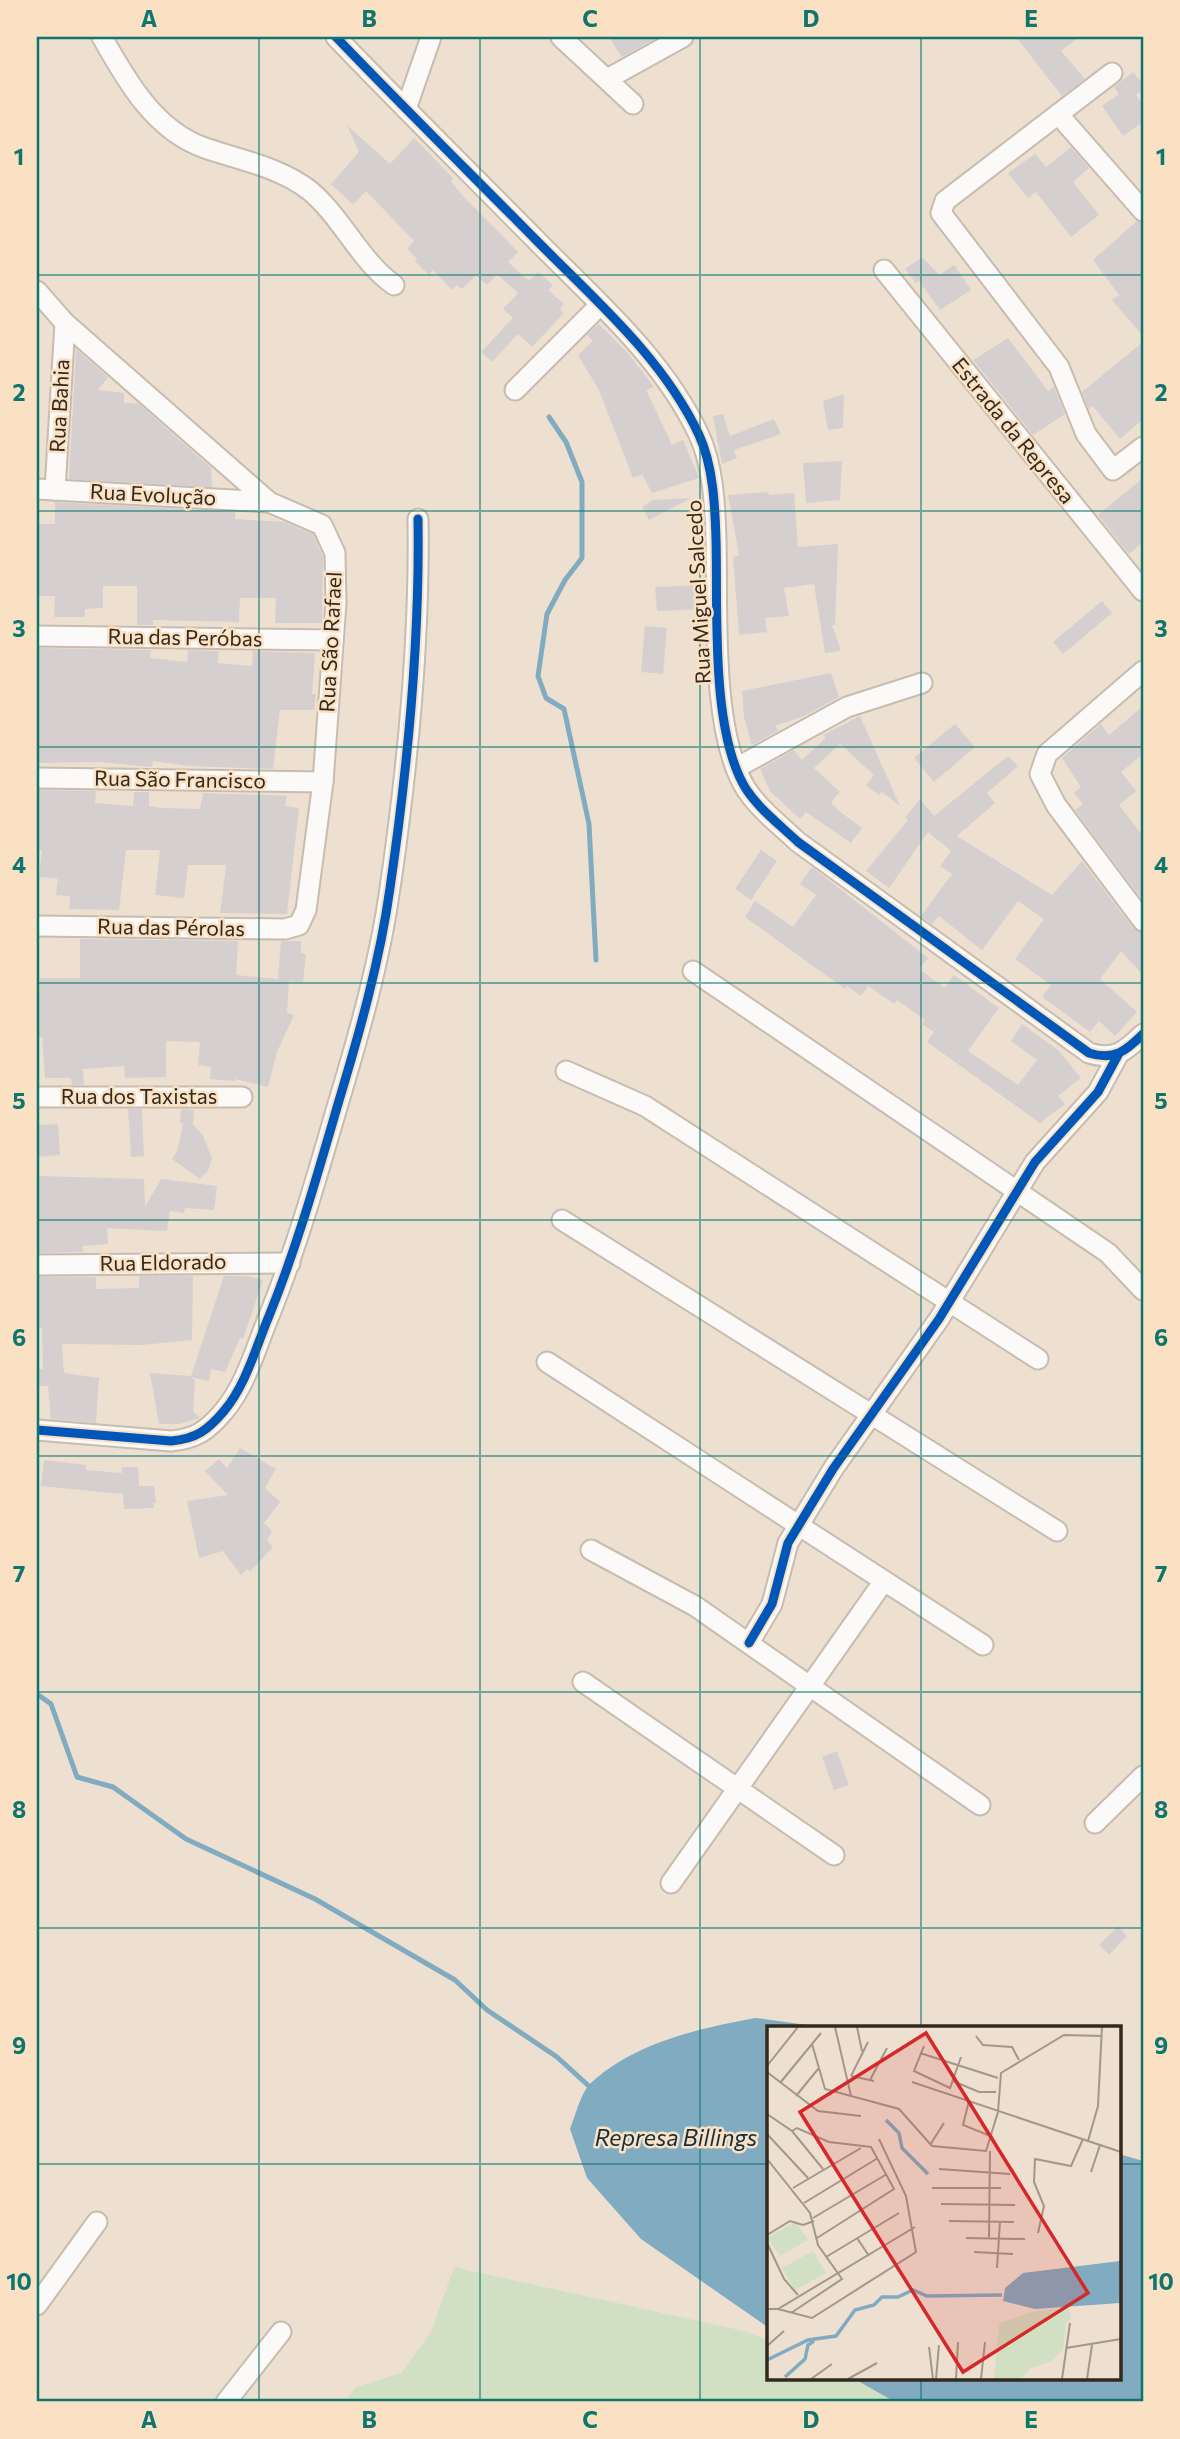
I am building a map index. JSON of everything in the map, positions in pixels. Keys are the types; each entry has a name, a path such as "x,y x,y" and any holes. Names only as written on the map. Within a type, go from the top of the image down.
{"street":[{"path":"102,37 121,71 159,120 202,147 288,176 310,191 366,261 394,285"},
{"name":"Rua Miguel Salcedo","path":"336,37 600,305 656,366 681,401 700,437 709,469 715,516 722,708 736,768 747,789 767,814 798,842 1090,1053 1104,1058 1118,1055"},
{"path":"406,109 431,37"},
{"path":"561,37 609,78 633,104"},
{"path":"609,78 683,37"},
{"path":"1112,74 942,205 942,218 1059,367 1096,450 1113,470 1143,447"},
{"path":"1058,114 1143,211"},
{"name":"Estrada da Represa","path":"884,270 1143,591"},
{"name":"Rua São Rafael","path":"37,291 65,323 269,502 322,525 330,539 336,567 323,782 302,922"},
{"path":"515,390 600,305"},
{"name":"Rua Bahia","path":"46,489 65,323"},
{"name":"Rua Evolução","path":"46,489 269,502"},
{"path":"37,1430 172,1441 192,1439 207,1430 226,1409 242,1382 290,1263 338,1105 368,992 390,891 414,680 419,594 418,519"},
{"name":"Rua das Peróbas","path":"37,636 333,640"},
{"path":"1143,671 1047,754 1040,774 1056,805 1143,921"},
{"path":"736,768 846,706 922,683"},
{"name":"Rua São Francisco","path":"37,778 323,782"},
{"name":"Rua das Pérolas","path":"37,926 285,929 302,922"},
{"path":"692,971 1108,1253 1143,1290"},
{"path":"749,1643 772,1604 788,1543 950,1302 1035,1162 1098,1092 1118,1055 1143,1034"},
{"path":"566,1071 645,1106 1038,1359"},
{"name":"Rua dos Taxistas","path":"37,1097 242,1097"},
{"path":"562,1220 1058,1531"},
{"name":"Rua Eldorado","path":"37,1265 290,1263"},
{"path":"547,1362 983,1645"},
{"path":"591,1550 695,1606 980,1805"},
{"path":"671,1883 884,1581"},
{"path":"583,1682 834,1855"},
{"path":"1094,1823 1143,1776"},
{"path":"37,2305 97,2222"},
{"path":"226,2402 281,2332"}],"green space":[{"path":"454,2267 744,2331 767,2339 767,2380 858,2380 896,2402 345,2402 356,2387 401,2373 431,2332"}],"water":[{"name":"Represa Billings","path":"756,2018 814,2026 767,2026 767,2327 641,2239 587,2178 570,2129 586,2089 606,2070 625,2058 668,2039"},
{"path":"1120,2154 1143,2161 1143,2402 895,2402 856,2380 1120,2380"}],"building":[{"path":"609,37 658,37 622,57"},
{"path":"1016,37 1079,37 1061,51 1085,79 1062,96"},
{"path":"1133,72 1143,84 1143,90 1136,95 1143,104 1143,122 1123,136 1102,106 1119,94 1114,87"},
{"path":"347,125 390,164 414,138 453,178 451,181 462,195 518,252 508,262 529,281 538,272 553,285 548,290 564,304 560,309 564,313 532,347 518,334 492,362 481,352 513,318 503,309 518,293 497,274 487,285 476,275 462,289 457,285 452,290 433,270 429,275 415,261 417,259 407,249 414,241 366,191 353,205 331,184 359,152"},
{"path":"1071,147 1089,168 1073,182 1099,215 1071,237 1036,192 1028,198 1008,173 1035,154 1046,167"},
{"path":"1137,221 1143,223 1143,336 1112,300 1119,295 1093,260"},
{"path":"922,257 939,275 954,265 971,290 940,310 919,281 916,283 905,269"},
{"path":"599,324 627,352 654,387 646,390 672,445 683,440 699,478 652,493 642,474 633,478 599,390 578,355 593,341 587,335"},
{"path":"1008,338 1048,391 1054,387 1065,414 1033,435 973,360"},
{"path":"1143,342 1143,419 1120,439 1093,406 1089,409 1082,392"},
{"path":"76,349 108,377 98,390 124,393 124,403 139,404 211,468 212,487 69,479"},
{"path":"844,394 843,428 828,430 823,401"},
{"path":"723,414 730,436 774,419 781,434 734,450 737,458 722,464 713,416"},
{"path":"842,461 840,500 806,503 803,463"},
{"path":"1143,478 1143,542 1129,554 1098,515"},
{"path":"768,492 769,495 794,493 798,547 838,544 835,625 832,625 841,651 825,653 814,584 784,588 789,616 765,618 767,632 739,635 733,557 739,555 728,495"},
{"path":"691,498 649,520 642,507 653,500"},
{"path":"55,502 235,512 235,519 285,522 313,534 323,556 322,623 275,623 276,598 240,598 239,622 153,620 153,625 137,625 137,586 103,586 103,608 85,609 85,617 54,617 55,596 37,596 37,524 55,524"},
{"path":"702,585 703,609 657,611 655,587"},
{"path":"1102,601 1112,613 1063,654 1053,642"},
{"path":"645,626 667,628 663,674 641,672"},
{"path":"37,648 151,650 150,658 187,662 188,650 219,651 218,663 252,666 253,651 315,653 312,694 316,694 314,710 280,710 273,769 189,766 153,761 152,767 100,762 37,763"},
{"path":"831,673 839,697 804,716 775,726 779,730 752,745 744,717 742,691"},
{"path":"1143,706 1143,754 1121,772 1136,791 1119,805 1143,836 1142,899 1075,810 1083,804 1074,793 1081,787 1062,758 1101,724 1109,735"},
{"path":"860,716 900,806 882,792 879,795 866,785 874,775 840,744 814,768 840,792 831,802 862,828 851,843 806,812 800,819 770,791 760,769 794,750 802,760 826,738 823,735"},
{"path":"955,724 975,747 934,782 914,758"},
{"path":"1008,756 1018,766 987,793 995,803 957,836 1052,895 1082,861 1133,928 1143,934 1143,975 1121,951 1100,979 1137,1012 1115,1036 1099,1021 1090,1032 1042,997 1051,985 1015,959 1044,919 1018,901 982,950 939,916 932,924 921,916 952,874 940,866 951,851 928,832 889,888 866,871 908,820 905,818 920,799 934,816"},
{"path":"37,790 96,791 95,803 133,806 134,792 149,792 149,806 200,809 203,793 287,796 285,806 299,808 287,914 220,913 226,865 188,865 184,898 155,895 160,850 126,850 119,910 69,909 70,896 56,895 58,879 39,877 42,850 37,850"},
{"path":"761,850 777,861 751,900 735,889"},
{"path":"812,867 928,958 919,969 945,988 954,975 999,1008 968,1051 1018,1085 1037,1060 1011,1041 1022,1024 1058,1050 1081,1078 1058,1096 1065,1104 1040,1123 927,1042 934,1032 922,1024 925,1020 897,1000 894,1004 868,986 861,996 847,986 845,989 745,917 755,901 793,927 816,895 800,884"},
{"path":"80,939 238,941 236,975 278,979 281,941 301,941 301,953 306,954 303,983 289,981 287,1013 294,1015 277,1052 268,1087 235,1079 210,1079 211,1067 198,1065 200,1042 166,1041 166,1077 125,1078 124,1066 83,1069 84,1085 72,1085 71,1078 45,1078 42,1037 37,1037 40,978 80,978"},
{"path":"128,1109 142,1109 144,1156 131,1157"},
{"path":"181,1109 194,1110 193,1124 203,1136 212,1158 208,1171 200,1179 172,1159 178,1149 183,1123 180,1123"},
{"path":"58,1124 60,1155 37,1157 37,1125"},
{"path":"37,1176 144,1179 145,1207 161,1179 217,1186 214,1210 185,1208 184,1213 170,1211 167,1231 107,1228 108,1244 83,1246 83,1252 38,1253"},
{"path":"139,1276 193,1276 192,1340 142,1345 62,1344 64,1373 99,1378 96,1423 51,1419 48,1386 37,1386 37,1369 43,1369 42,1328 37,1328 39,1277 96,1277 96,1289 139,1288"},
{"path":"224,1276 247,1276 263,1280 243,1339 240,1338 225,1372 211,1369 209,1381 191,1377 195,1380 193,1411 200,1418 179,1424 159,1424 150,1373 191,1376"},
{"path":"240,1448 276,1469 265,1488 280,1502 264,1523 272,1531 267,1540 273,1547 250,1572 247,1569 241,1575 223,1551 199,1558 187,1501 228,1495 205,1471 219,1459 227,1468"},
{"path":"44,1460 86,1465 86,1470 122,1473 122,1467 138,1467 139,1486 154,1486 154,1508 124,1509 123,1494 41,1486"},
{"path":"837,1751 849,1785 834,1790 822,1757"},
{"path":"1118,1926 1127,1936 1109,1955 1099,1945"}],"waterway":[{"path":"549,417 566,442 582,482 582,558 565,580 547,614 538,676 546,698 564,709 589,824 596,960"},
{"path":"37,1694 51,1704 77,1777 113,1787 186,1839 315,1899 455,1980 487,2010 557,2057 591,2088"}],"cycle path":[{"path":"336,37 626,331 667,380 684,407 704,447 714,499 718,668 726,735 734,764 752,797 798,842 1089,1053 1106,1056 1119,1053 1143,1034"},
{"path":"37,1430 171,1441 195,1436 207,1428 232,1401 250,1365 289,1264 306,1211 361,1024 381,943 412,704 418,519"},
{"path":"749,1643 772,1604 788,1543 833,1469 939,1319 1035,1162 1098,1092 1118,1055"}]}
